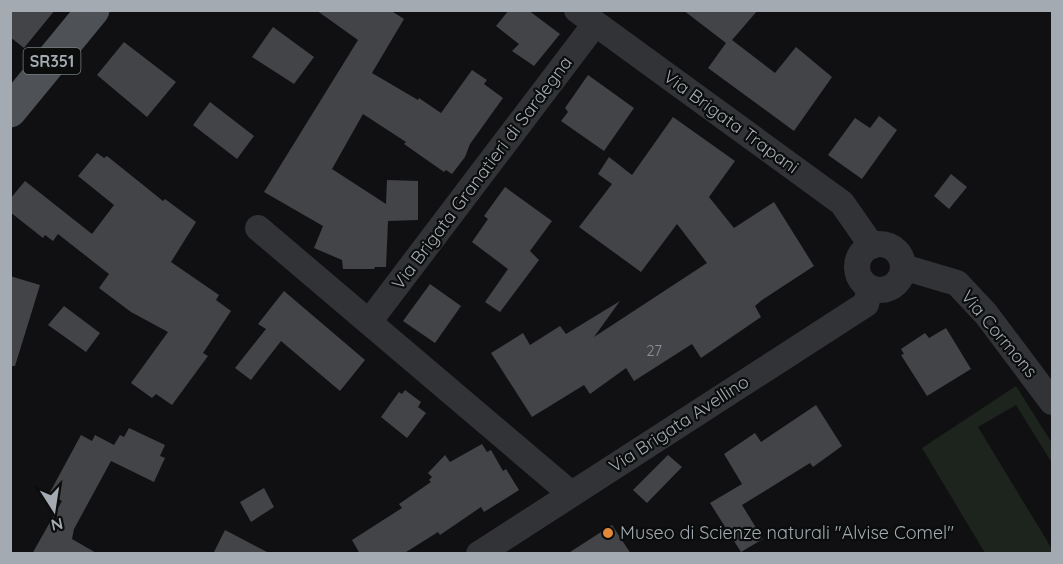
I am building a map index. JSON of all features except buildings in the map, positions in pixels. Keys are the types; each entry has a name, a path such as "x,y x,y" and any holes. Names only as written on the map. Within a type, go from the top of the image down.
{"main road":[{"name":"SR351","path":"10,111 93,10"}],"street":[{"name":"Via Brigata Trapani","path":"586,17 842,203 872,246"},
{"name":"Via Brigata Granatieri di Sardegna","path":"369,322 586,17"},
{"path":"258,228 570,493"},
{"path":"872,246 888,246 896,251 903,267 896,284 889,288 870,288 862,282 857,265 860,257 872,246"},
{"name":"Via Cormons","path":"903,267 957,283 1048,385"},
{"name":"Via Brigata Avellino","path":"479,554 570,493 866,304 870,288"}],"shaded area":[{"path":"1016,386 1052,443 1052,463 1016,405 978,427 1052,549 1052,553 985,553 922,448"}],"place":[{"name":"Museo di Scienze naturali \"Alvise Comel\"","path":"608,533"}]}
